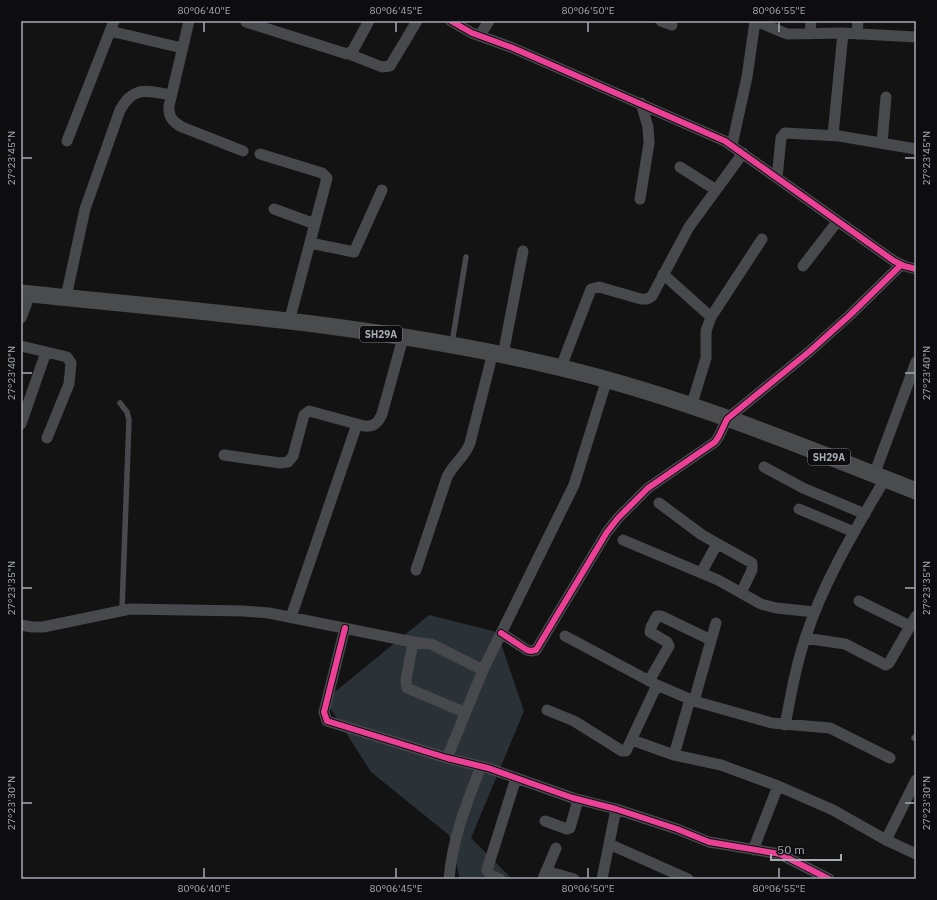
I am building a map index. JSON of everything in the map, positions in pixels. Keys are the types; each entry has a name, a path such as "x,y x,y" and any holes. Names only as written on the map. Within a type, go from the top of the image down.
{"main road":[{"name":"SH29A","path":"26,293 289,322 498,353 561,367 607,379 691,406 916,491"}],"street":[{"path":"189,21 168,110 171,118 175,123 243,151"},
{"path":"349,54 354,50 369,21"},
{"path":"246,22 344,54 349,54 382,67 388,67 393,63 418,21"},
{"path":"450,21 641,103 732,145 837,222 901,265 916,269"},
{"path":"480,35 489,21"},
{"path":"661,21 672,25"},
{"path":"732,145 747,76 755,21 782,33 843,33 916,37"},
{"path":"810,34 811,21"},
{"path":"858,21 858,34"},
{"path":"67,141 112,26 182,48"},
{"path":"833,135 843,33"},
{"path":"66,297 85,209 120,110 129,96 135,93 148,91 171,95"},
{"path":"882,143 886,97"},
{"path":"640,199 650,143 648,127 641,103"},
{"path":"777,178 781,138 783,134 789,132 833,135 916,150"},
{"path":"561,367 592,288 599,286 641,299 647,299 652,296 686,231 744,153"},
{"path":"260,154 322,173 326,176 327,183 289,322"},
{"path":"680,167 716,190"},
{"path":"310,243 349,252 356,251 382,190"},
{"path":"274,209 316,224"},
{"path":"803,266 837,222"},
{"path":"691,406 706,358 706,331 711,317 762,239"},
{"path":"416,570 441,490 450,471 463,457 470,443 498,353 522,251"},
{"path":"501,633 527,650 536,650 607,532 618,518 648,488 714,442 733,422 850,315 901,265"},
{"path":"663,274 711,317"},
{"path":"21,318 26,293"},
{"path":"224,455 280,463 288,462 293,456 304,415 309,410 357,424 370,426 378,423 403,338"},
{"path":"21,346 66,357 70,360 71,367 69,384 47,438"},
{"path":"21,424 46,352"},
{"path":"785,725 797,664 805,638 834,570 864,514 879,477 916,362"},
{"path":"447,758 464,712 483,670 574,485 607,379"},
{"path":"292,617 357,424"},
{"path":"764,467 803,488 864,514"},
{"path":"659,503 717,544 753,565 741,593"},
{"path":"799,509 854,532"},
{"path":"623,540 701,573 768,606 815,612"},
{"path":"701,573 717,544"},
{"path":"859,601 910,626"},
{"path":"21,625 43,627 122,610 243,611 269,613 413,642 431,644 483,670"},
{"path":"547,710 574,721 622,751 627,751 669,646 667,642 650,632 651,626 657,616 661,616 711,640"},
{"path":"805,638 845,644 886,665 889,663 916,616"},
{"path":"674,755 716,622"},
{"path":"345,628 324,712 325,719 331,724 447,758 488,768 578,800 616,809 677,829 709,842 780,854 829,879"},
{"path":"565,636 653,683 692,700 768,722 785,725 830,728 890,758"},
{"path":"413,642 406,686 464,712"},
{"path":"632,740 674,755 721,765 778,786 833,810 886,840 916,854"},
{"path":"449,879 461,820 488,768"},
{"path":"500,879 490,875 487,870 516,778"},
{"path":"886,840 916,780"},
{"path":"753,850 778,786"},
{"path":"545,821 567,829 570,828 578,800"},
{"path":"602,879 616,809"},
{"path":"609,844 688,879"},
{"path":"556,848 544,875 574,879"}],"lane":[{"path":"451,346 466,257"},
{"path":"120,403 127,412 129,420 122,610"}],"shaded area":[{"path":"429,615 497,632 524,711 471,838 512,879 460,879 449,835 371,772 325,700"}],"cycle path":[{"path":"451,21 472,33 513,48 725,141 894,261 904,266 916,269"},
{"path":"501,633 527,650 536,650 607,532 618,518 648,488 715,442 727,419 810,351 850,315 901,265"},
{"path":"345,628 324,712 327,721 447,758 488,768 573,798 616,809 677,829 709,842 780,854 829,879"}]}
